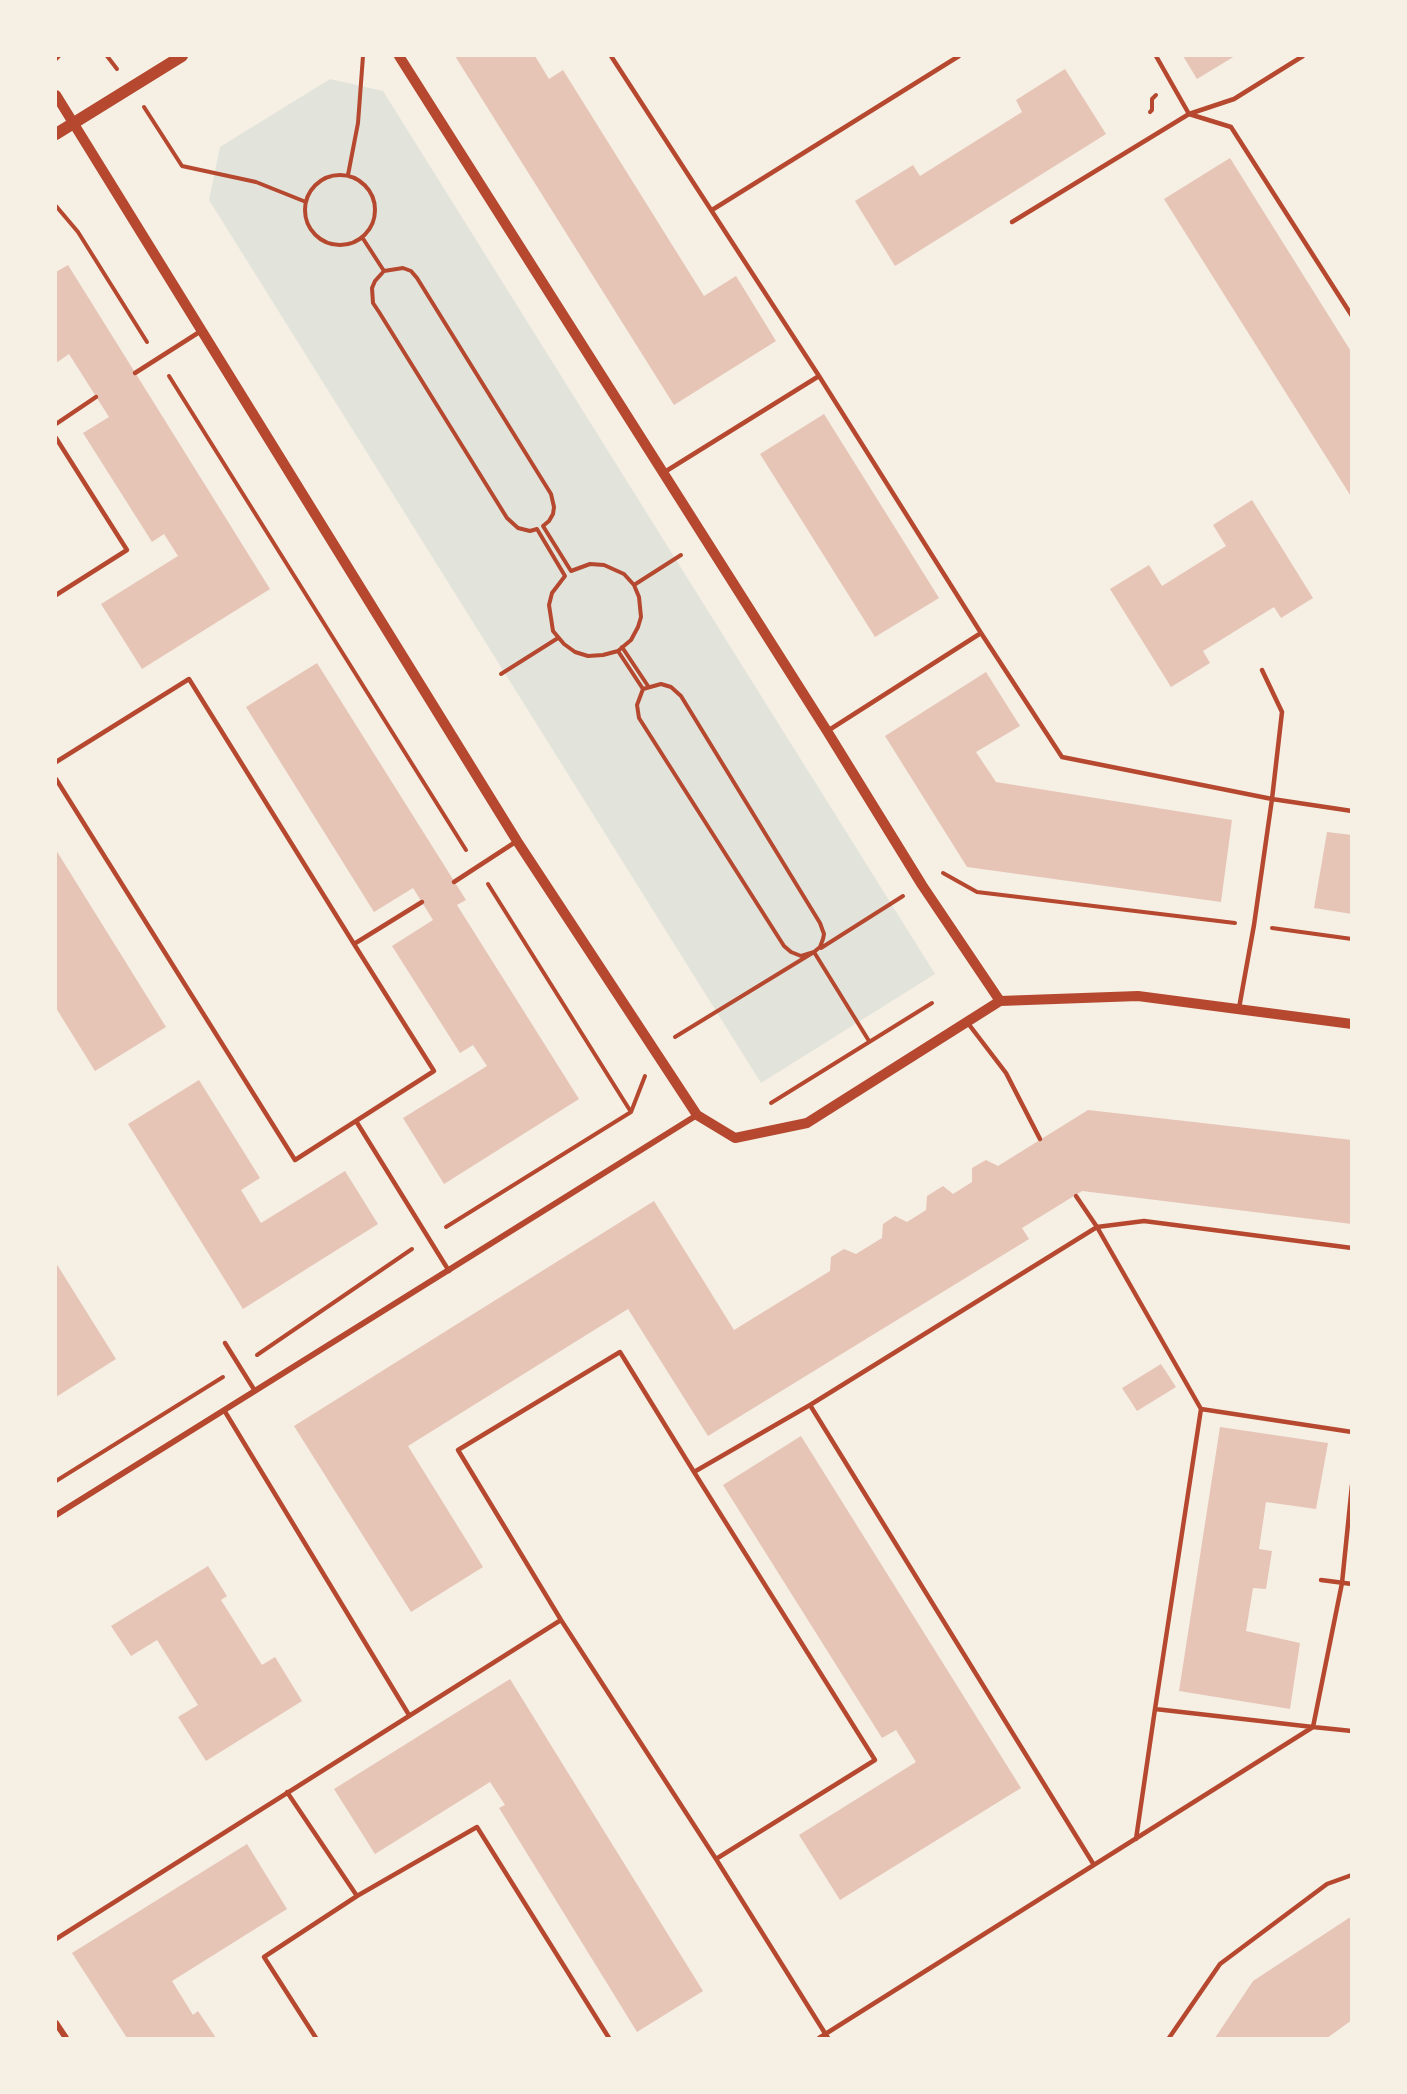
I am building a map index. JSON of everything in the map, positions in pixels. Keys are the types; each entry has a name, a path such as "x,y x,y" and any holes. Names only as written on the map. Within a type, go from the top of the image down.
{"main road":[{"path":"56,134 182,56"}],"street":[{"path":"399,56 827,731 922,885 1000,1001"},
{"path":"56,95 517,841 698,1115 735,1138 807,1123 1000,1001 1138,996 1352,1023"},
{"path":"56,1515 698,1115"},
{"path":"56,2023 66,2038"}],"lane":[{"path":"611,56 1062,757 1272,799 1352,811"},
{"path":"712,210 959,56"},
{"path":"1156,56 1189,114 1231,127 1352,316"},
{"path":"1012,222 1189,114 1234,99 1303,56"},
{"path":"135,373 201,330"},
{"path":"663,473 819,376"},
{"path":"56,423 96,397"},
{"path":"56,438 127,550 56,595"},
{"path":"827,731 981,633"},
{"path":"1239,1008 1254,925 1282,712 1262,670"},
{"path":"56,762 189,679 434,1071 295,1160 56,779"},
{"path":"454,882 517,841"},
{"path":"354,944 422,902"},
{"path":"967,1022 1006,1073 1040,1139"},
{"path":"356,1121 449,1271"},
{"path":"1076,1196 1097,1227 1201,1409 1136,1839"},
{"path":"694,1472 810,1405 1097,1227 1144,1221 1352,1248"},
{"path":"225,1343 255,1391"},
{"path":"716,1859 875,1760 620,1352 458,1450 561,1620 716,1859 827,2036"},
{"path":"810,1405 1094,1865"},
{"path":"1201,1409 1352,1431"},
{"path":"224,1410 409,1715"},
{"path":"819,2038 827,2036 1313,1727 1342,1583 1352,1485"},
{"path":"1321,1580 1352,1584"},
{"path":"56,1939 561,1620"},
{"path":"1155,1709 1352,1731"},
{"path":"287,1792 357,1896"},
{"path":"316,2038 264,1957 357,1896 477,1827 609,2038"},
{"path":"1169,2038 1220,1964 1327,1884 1352,1875"}],"path":[{"path":"56,59 60,56"},
{"path":"348,175 358,123 363,56"},
{"path":"182,166 256,183 306,202"},
{"path":"337,174 348,175 364,184 373,198 375,217 362,237 341,245 320,239 307,223 306,202 310,192 326,178 337,174"},
{"path":"362,237 384,271"},
{"path":"403,268 417,278 551,494 553,514 543,526 571,571 590,564 604,565 624,574 634,585 639,597 641,617 631,640 618,651 603,656 588,656 575,652 558,638 553,631 549,605 552,593 565,576 537,529 530,531 518,528 507,518 373,303 372,288 384,271 403,268"},
{"path":"634,585 681,555"},
{"path":"501,674 558,638"},
{"path":"622,647 646,688"},
{"path":"618,651 646,688"},
{"path":"661,684 667,685 681,696 822,927 823,939 820,947 814,952 801,956 790,952 784,945 639,718 637,705 646,688 661,684"},
{"path":"713,1013 943,872 977,892 1352,939"},
{"path":"814,952 869,1041"},
{"path":"771,1103 932,1003"}],"shaded area":[{"path":"330,79 383,91 935,974 761,1083 209,200 220,147"}],"building":[{"path":"455,56 535,56 549,79 563,70 704,296 736,276 776,341 674,405"},
{"path":"1183,56 1235,56 1197,79"},
{"path":"1065,69 1106,134 895,266 855,201 913,165 920,176 1022,112 1016,100"},
{"path":"1230,158 1352,353 1352,498 1164,199"},
{"path":"68,265 270,589 142,669 101,604 178,556 164,534 152,542 83,433 109,417 69,354 56,363 56,272"},
{"path":"824,414 939,598 875,637 760,454"},
{"path":"1252,500 1313,598 1281,618 1274,607 1203,651 1210,663 1171,687 1110,589 1149,565 1162,586 1226,546 1213,525"},
{"path":"317,663 466,900 457,905 579,1099 444,1184 403,1118 487,1066 473,1045 460,1053 392,946 433,920 413,888 374,912 246,707"},
{"path":"986,672 1020,726 976,752 996,782 1232,820 1221,902 967,867 885,736"},
{"path":"1327,832 1352,835 1352,914 1314,908"},
{"path":"56,850 166,1027 95,1071 56,1008"},
{"path":"199,1080 260,1178 241,1190 261,1223 345,1171 378,1224 243,1309 128,1124"},
{"path":"1088,1110 1352,1140 1352,1224 1082,1191 1022,1228 1029,1239 708,1436 628,1309 408,1446 483,1567 411,1612 294,1426 654,1201 734,1330 830,1271 831,1257 844,1249 856,1254 882,1238 883,1224 895,1216 907,1222 926,1210 927,1196 943,1186 953,1194 972,1182 972,1168 986,1160 998,1166"},
{"path":"56,1263 116,1359 56,1397"},
{"path":"1161,1364 1176,1387 1137,1411 1122,1388"},
{"path":"1220,1427 1328,1443 1316,1509 1266,1502 1259,1549 1272,1551 1266,1589 1253,1588 1246,1631 1300,1643 1290,1709 1179,1691"},
{"path":"801,1436 1021,1788 840,1900 799,1835 916,1762 896,1730 882,1738 723,1485"},
{"path":"208,1566 227,1596 221,1600 262,1665 275,1657 302,1701 206,1761 178,1717 198,1705 157,1640 131,1656 111,1626"},
{"path":"510,1679 703,1991 637,2032 499,1808 505,1805 490,1782 375,1854 334,1789"},
{"path":"247,1844 287,1909 172,1981 193,2015 198,2011 216,2038 127,2038 72,1953"},
{"path":"1352,1916 1352,2020 1327,2038 1215,2038 1253,1981"}]}
